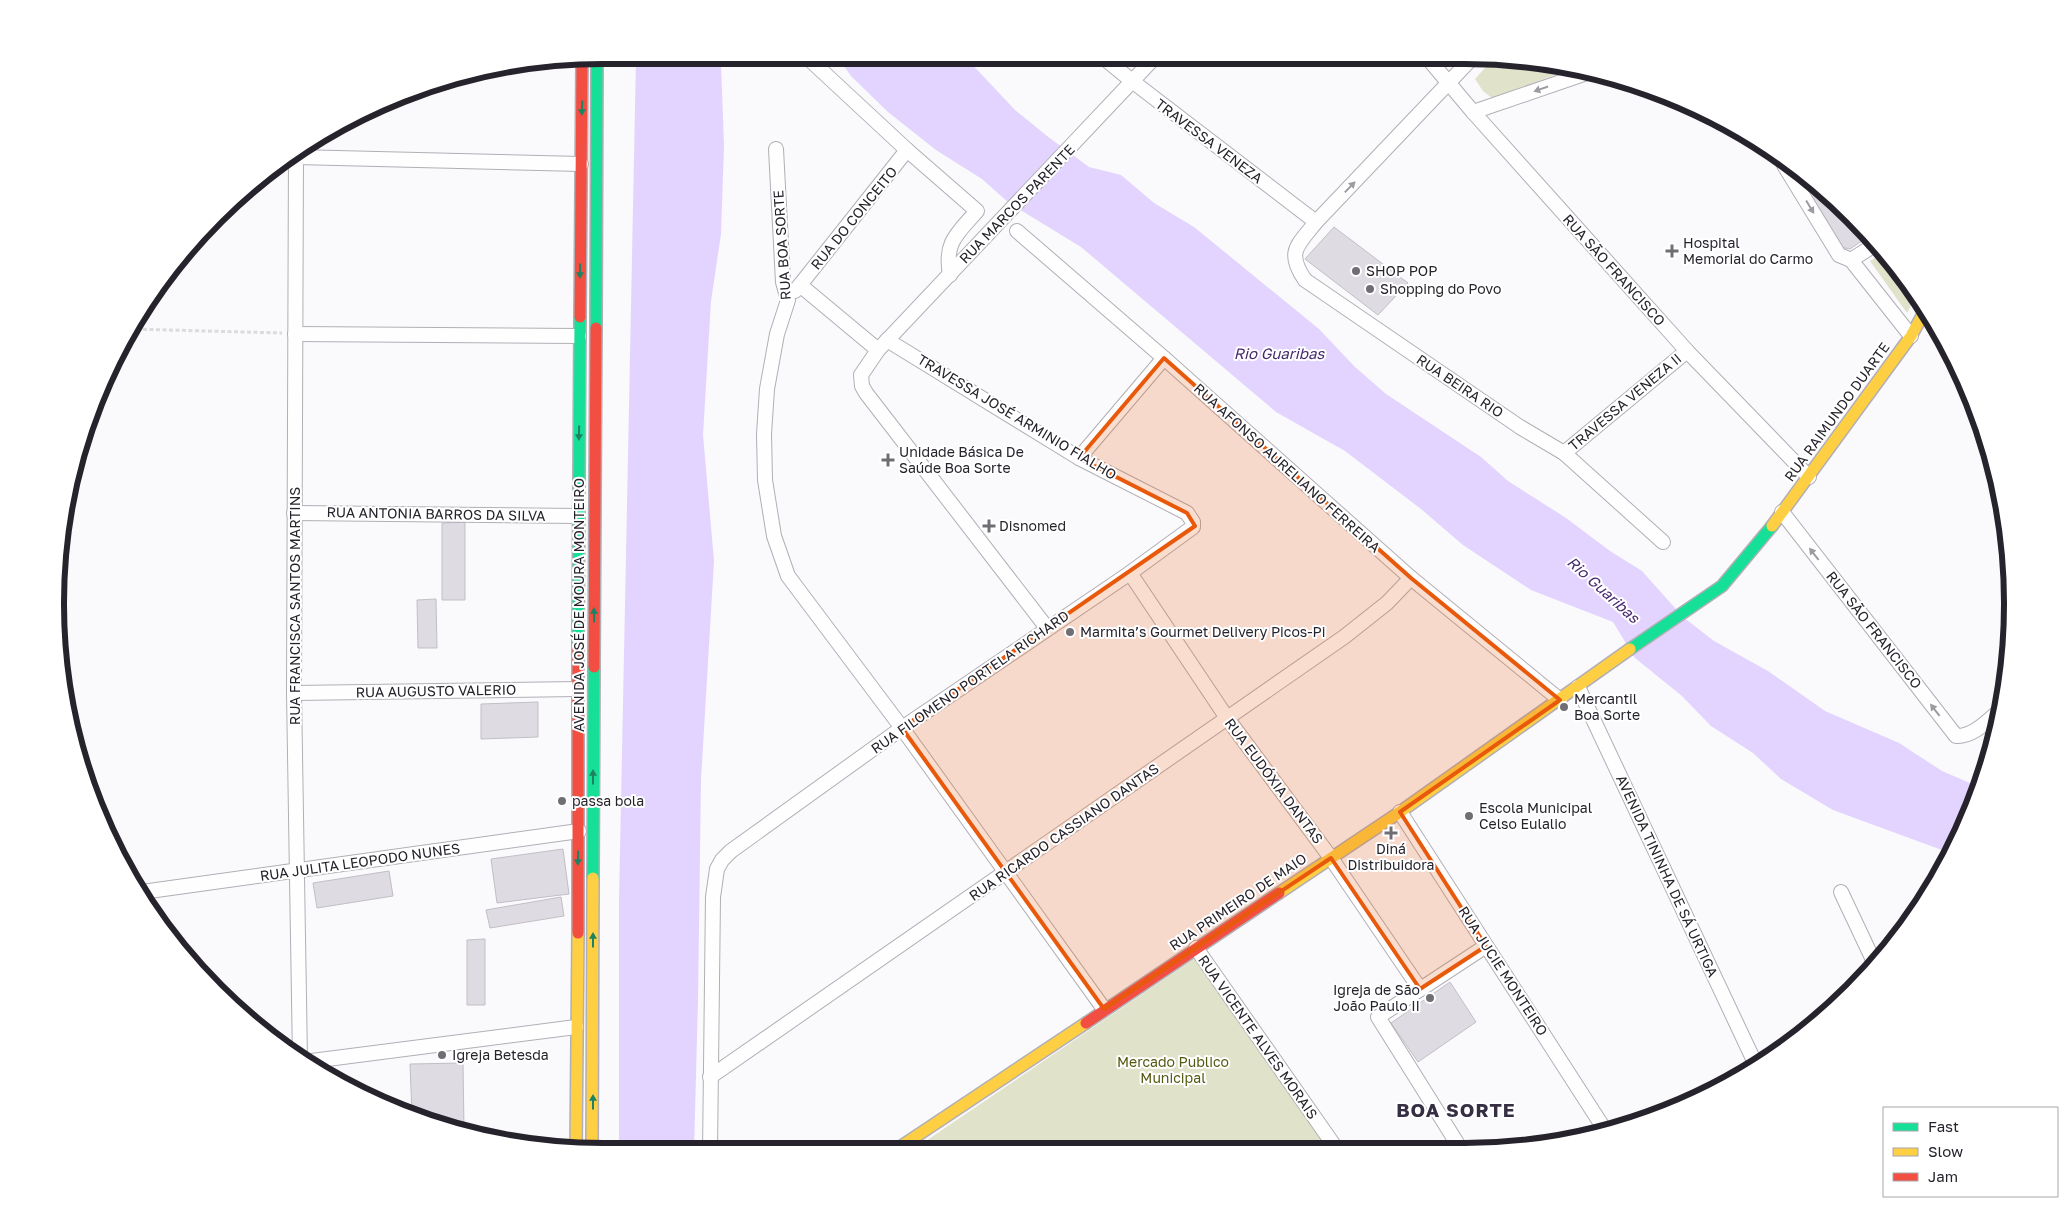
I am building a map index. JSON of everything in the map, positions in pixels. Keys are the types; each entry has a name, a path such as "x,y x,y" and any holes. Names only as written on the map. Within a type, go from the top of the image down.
{"main road":[{"name":"AVENIDA JOSÉ DE MOURA MONTEIRO","path":"592,1143 597,64"},
{"name":"AVENIDA JOSÉ DE MOURA MONTEIRO","path":"576,1142 582,65"},
{"name":"RUA RAIMUNDO DUARTE","path":"1595,673 1722,586 1769,531 1911,336 1921,317"},
{"name":"RUA PRIMEIRO DE MAIO","path":"906,1143 1400,812 1560,700 1595,673"}],"street":[{"path":"814,64 907,150 977,210 951,241 947,259 950,275"},
{"name":"TRAVESSA VENEZA","path":"1111,64 1316,222"},
{"name":"RUA MARCOS PARENTE","path":"1047,628 866,393 862,386 861,375 865,367 883,345 1149,64"},
{"name":"RUA SÃO FRANCISCO","path":"1432,64 1448,84 1687,351 1808,477"},
{"name":"RUA BEIRA RIO","path":"1467,64 1316,222 1300,242 1294,254 1295,266 1305,280 1520,427 1564,453 1663,542"},
{"path":"1473,112 1578,76"},
{"name":"RUA BOA SORTE","path":"776,150 783,282 788,300 777,334 767,389 764,434 765,480 774,536 788,576 902,728 1104,1009"},
{"name":"RUA DO CONCEITO","path":"800,285 907,150"},
{"path":"304,155 581,164"},
{"name":"RUA FRANCISCA SANTOS MARTINS","path":"296,161 294,692 300,1049"},
{"path":"1788,172 1839,255 1851,260 1911,336"},
{"name":"RUA AFONSO AURELIANO FERREIRA","path":"1016,231 1164,358 1411,578 1560,700"},
{"path":"1851,260 1870,248"},
{"path":"788,300 800,285"},
{"name":"TRAVESSA JOSÉ ARMINIO FIALHO","path":"800,285 883,345 1079,458 1187,513 1193,522 1193,527"},
{"path":"295,334 580,336"},
{"name":"TRAVESSA VENEZA II","path":"1564,453 1687,351"},
{"path":"1079,458 1164,358"},
{"name":"RUA SÃO FRANCISCO","path":"1782,512 1956,736 1971,733 1992,716"},
{"name":"RUA ANTONIA BARROS DA SILVA","path":"294,513 578,516"},
{"name":"RUA FILOMENO PORTELA RICHARD","path":"710,1143 715,878 722,860 749,837 902,728 1130,573 1193,527"},
{"name":"RUA EUDÓXIA DANTAS","path":"1130,573 1227,718 1331,858 1420,989"},
{"name":"RUA RICARDO CASSIANO DANTAS","path":"710,1077 1367,620 1411,578"},
{"name":"AVENIDA TININHA DE SÁ URTIGA","path":"1578,687 1753,1059"},
{"name":"RUA AUGUSTO VALERIO","path":"294,692 578,689"},
{"name":"RUA JUCIE MONTEIRO","path":"1400,812 1602,1125"},
{"name":"RUA JULITA LEOPODO NUNES","path":"148,891 579,831"},
{"path":"1841,892 1872,957"},
{"path":"1457,1143 1378,1017 1486,946"},
{"name":"RUA VICENTE ALVES MORAIS","path":"1196,948 1332,1143"},
{"path":"317,1060 576,1027"}],"path":[{"path":"139,329 295,334"}],"highlighted area":[{"path":"1164,358 1411,578 1560,700 1400,812 1486,946 1420,989 1331,858 1104,1009 902,728 1195,526 1187,513 1079,458"}],"green space":[{"path":"1488,65 1535,68 1561,72 1492,98 1483,91 1475,79"},
{"path":"1877,257 1893,275 1912,303 1907,313 1870,261"},
{"name":"Mercado Publico Municipal","path":"1194,959 1323,1143 923,1143"}],"water":[{"path":"636,64 721,64 724,146 721,234 711,301 703,435 714,561 701,780 694,1143 619,1143 619,902"},
{"name":"Rio Guaribas","path":"843,64 972,64 1015,110 1089,167 1121,175 1154,203 1194,227 1319,329 1355,367 1386,394 1481,457 1508,481 1566,518 1610,551 1642,571 1683,617 1714,641 1768,671 1825,711 1899,743 1942,771 1973,784 1944,851 1833,810 1781,779 1753,753 1711,726 1682,696 1635,658 1613,622 1531,590 1463,545 1421,509 1345,451 1276,412 1081,247 1009,203 982,179 936,150 888,112 851,76"}],"building":[{"path":"1799,180 1846,222 1863,240 1850,249 1840,247"},
{"name":"SHOP POP","path":"1334,227 1408,283 1378,315 1305,259"},
{"path":"465,522 465,600 442,600 442,523"},
{"path":"436,599 437,648 418,648 417,600"},
{"path":"538,702 538,737 481,739 481,704"},
{"path":"563,849 569,894 497,903 491,859"},
{"path":"389,871 393,896 317,908 313,883"},
{"path":"561,897 564,916 490,928 486,910"},
{"path":"485,939 485,1005 467,1005 467,940"},
{"path":"1450,982 1476,1022 1418,1062 1391,1023"},
{"path":"463,1063 464,1125 412,1108 410,1064"}],"traffic: fast":[{"path":"596,328 597,64"},
{"path":"578,644 580,317"},
{"path":"1630,649 1722,586 1772,526"},
{"path":"593,878 594,667"}],"traffic: slow":[{"path":"1772,526 1911,336 1921,317"},
{"path":"1279,893 1400,812 1630,649"},
{"path":"592,1143 593,878"},
{"path":"576,1142 578,933"},
{"path":"906,1143 1086,1023"}],"traffic: jam":[{"path":"580,317 582,65"},
{"path":"594,667 596,328"},
{"path":"578,644 578,933"},
{"path":"1086,1023 1279,893"}],"place":[{"name":"Hospital Memorial do Carmo","path":"1672,251"},
{"name":"SHOP POP","path":"1356,271"},
{"name":"Shopping do Povo","path":"1370,289"},
{"name":"Unidade Básica De Saúde Boa Sorte","path":"888,460"},
{"name":"Disnomed","path":"989,526"},
{"name":"Marmita’s Gourmet Delivery Picos-Pi","path":"1070,632"},
{"name":"Mercantil Boa Sorte","path":"1564,707"},
{"name":"passa bola","path":"562,801"},
{"name":"Escola Municipal Celso Eulalio","path":"1469,816"},
{"name":"Diná Distribuidora","path":"1391,833"},
{"name":"Igreja de São João Paulo II","path":"1430,998"},
{"name":"Igreja Betesda","path":"442,1055"}],"district":[{"name":"BOA SORTE","path":"1456,1110"}]}
